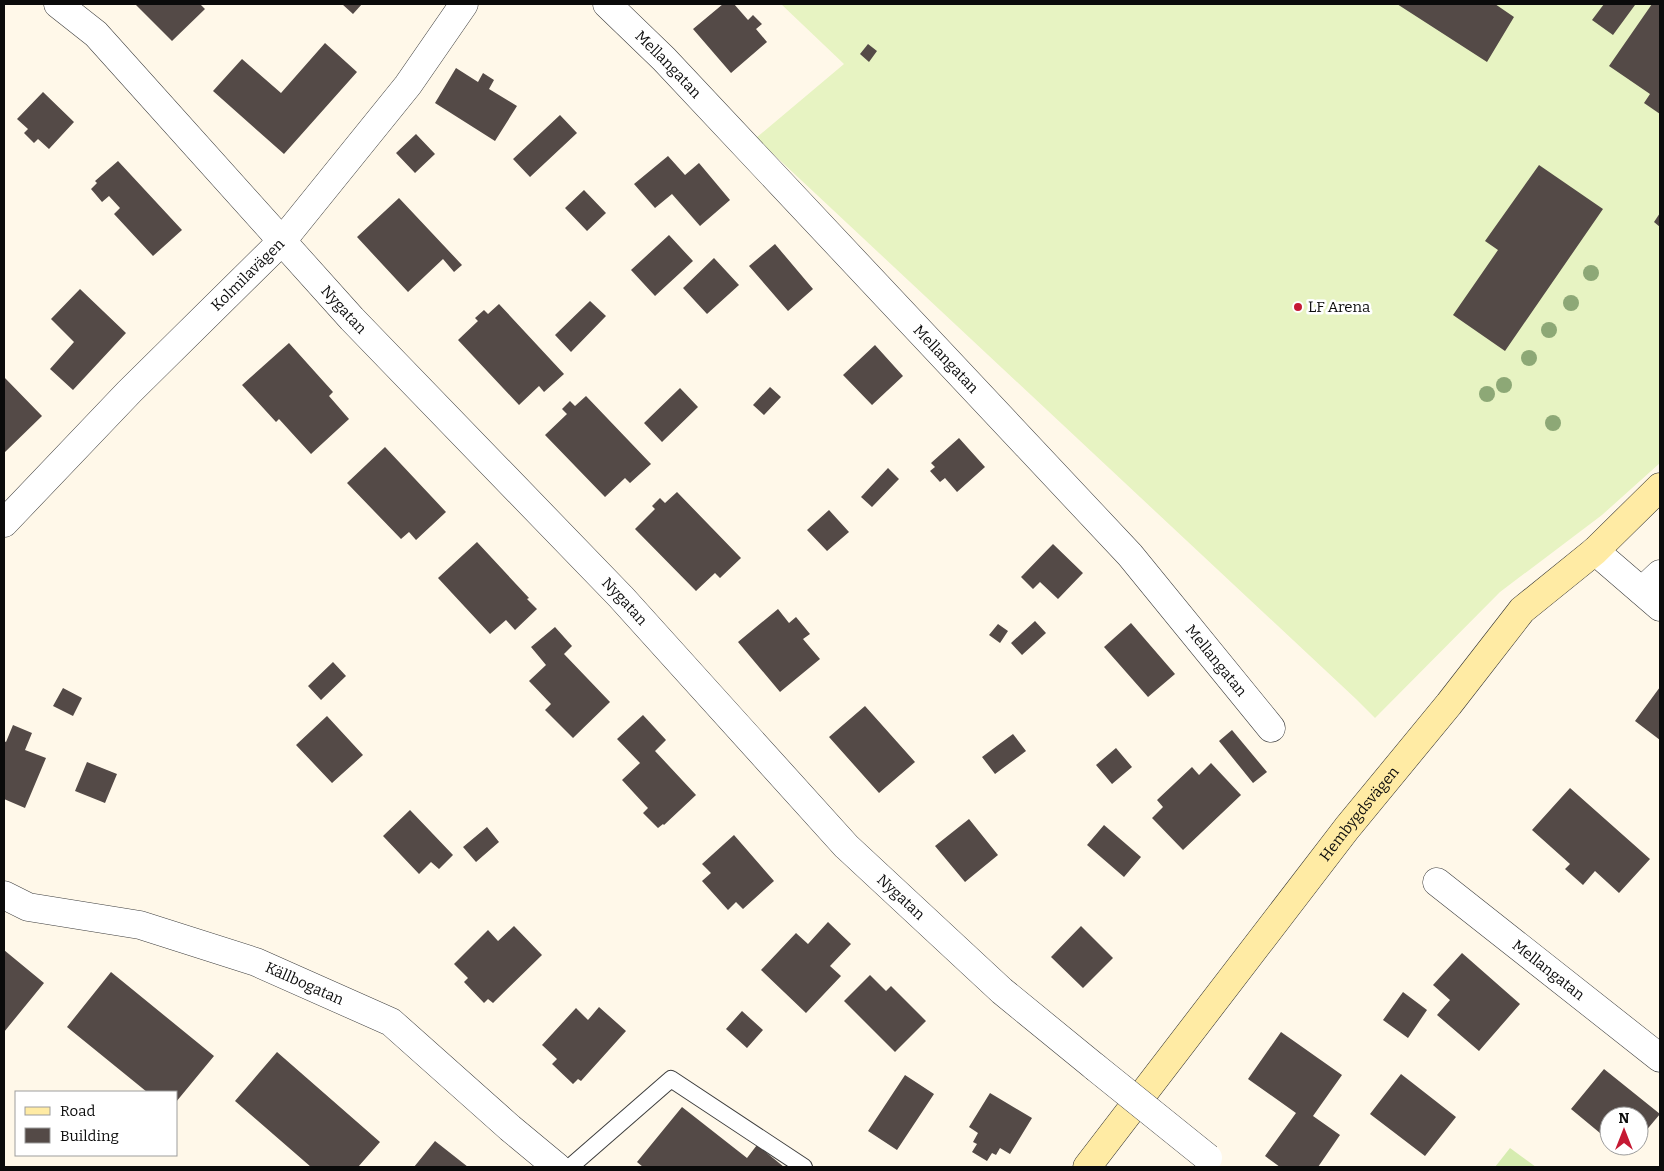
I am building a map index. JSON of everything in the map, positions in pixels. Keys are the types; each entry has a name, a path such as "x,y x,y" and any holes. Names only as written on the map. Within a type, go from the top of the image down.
{"main road":[{"name":"Hembygdsvägen","path":"1087,1167 1347,828 1449,704 1522,610 1595,551 1660,487"}],"street":[{"name":"Nygatan","path":"59,4 96,34 352,320 621,597 846,846 1002,991 1214,1162"},
{"name":"Kolmilavägen","path":"4,523 129,392 282,242 408,84 464,4"},
{"name":"Mellangatan","path":"606,4 664,59 1130,555 1271,728"},
{"path":"1595,551 1654,590"},
{"name":"Mellangatan","path":"1437,882 1660,1058"},
{"name":"Källbogatan","path":"4,895 28,907 140,925 256,962 391,1022 556,1167"}],"lane":[{"path":"570,1167 671,1079 804,1167"}],"green space":[{"name":"LF Arena","path":"781,4 1660,4 1660,463 1602,515 1500,592 1375,718 756,138 844,64"},
{"path":"1510,1148 1536,1167 1495,1167"}],"building":[{"path":"135,4 200,4 205,9 172,41"},
{"path":"342,4 362,4 353,14"},
{"path":"723,4 734,4 748,20 753,15 762,24 756,29 767,42 731,73 693,29"},
{"path":"1397,4 1495,4 1514,17 1487,62"},
{"path":"1604,4 1635,5 1613,35 1592,20"},
{"path":"1652,4 1660,4 1660,114 1644,103 1650,94 1609,66"},
{"path":"325,43 357,72 284,154 213,91 242,59 281,93"},
{"path":"868,44 877,51 869,62 860,54"},
{"path":"456,68 478,82 483,73 494,80 489,89 517,106 495,141 435,103"},
{"path":"43,92 74,122 49,149 38,139 34,143 24,133 28,129 17,119"},
{"path":"560,115 577,133 530,177 513,159"},
{"path":"416,134 435,154 415,173 396,153"},
{"path":"668,156 685,175 699,163 730,200 700,226 672,194 655,208 634,184"},
{"path":"118,161 182,230 153,256 114,214 120,208 109,196 102,202 91,189 97,183 95,181"},
{"path":"1539,165 1603,209 1505,351 1453,315 1498,250 1485,241"},
{"path":"584,190 606,213 587,231 565,208"},
{"path":"399,198 462,265 454,272 443,259 408,292 357,237"},
{"path":"1660,213 1660,227 1654,222"},
{"path":"669,235 693,261 655,296 631,270"},
{"path":"775,244 813,289 788,311 749,266"},
{"path":"714,258 739,285 707,314 683,288"},
{"path":"80,289 126,333 73,390 50,369 74,342 51,319"},
{"path":"590,301 606,316 571,352 555,335"},
{"path":"499,304 564,374 544,392 539,386 519,405 458,340 478,321 475,318 484,310 488,314"},
{"path":"289,343 333,392 329,396 349,419 311,454 279,419 276,422 242,385"},
{"path":"875,345 903,376 872,405 843,375"},
{"path":"4,377 42,416 4,453"},
{"path":"770,387 781,397 764,415 753,405"},
{"path":"680,388 698,407 662,442 644,423"},
{"path":"586,396 651,464 630,483 625,478 605,497 545,435 567,414 562,409 570,401 575,406"},
{"path":"959,438 985,467 957,492 945,478 940,482 930,471 935,467 931,463"},
{"path":"385,447 446,512 416,540 409,532 401,539 347,483"},
{"path":"888,468 899,479 872,507 861,497"},
{"path":"677,492 741,558 720,578 715,573 696,591 635,529 655,509 652,506 660,498 665,503"},
{"path":"829,510 849,532 827,551 807,530"},
{"path":"477,542 537,609 515,630 506,620 490,634 438,578"},
{"path":"1053,544 1083,573 1058,599 1040,582 1033,589 1021,577"},
{"path":"778,609 789,623 796,617 810,634 803,639 820,659 780,692 738,642"},
{"path":"1035,621 1046,633 1022,655 1011,643"},
{"path":"1131,623 1175,674 1148,697 1104,647"},
{"path":"998,624 1008,631 1000,643 989,635"},
{"path":"555,627 572,646 564,654 610,702 573,738 545,710 551,704 529,681 546,665 531,647"},
{"path":"333,662 346,676 321,700 308,686"},
{"path":"1660,687 1660,740 1635,721"},
{"path":"63,688 82,698 73,716 53,706"},
{"path":"865,706 915,762 879,793 829,737"},
{"path":"643,715 666,740 655,751 696,795 664,825 658,828 643,813 648,808 622,780 640,763 617,739"},
{"path":"327,716 363,755 332,783 296,745"},
{"path":"13,725 32,733 25,750 46,758 25,808 4,799 4,741 6,742"},
{"path":"1232,730 1267,772 1253,783 1219,741"},
{"path":"1013,734 1026,751 995,774 982,757"},
{"path":"1116,748 1132,767 1112,784 1096,765"},
{"path":"87,762 117,774 105,803 75,791"},
{"path":"1211,763 1241,795 1183,850 1152,818 1163,807 1157,800 1192,767 1199,775"},
{"path":"1570,788 1650,859 1619,893 1595,871 1583,885 1565,869 1570,864 1532,830"},
{"path":"410,810 453,855 439,869 431,862 419,874 383,836"},
{"path":"969,819 998,855 965,882 935,846"},
{"path":"1104,825 1141,857 1124,877 1087,845"},
{"path":"487,827 499,842 476,862 463,847"},
{"path":"734,835 774,881 743,909 736,902 728,910 702,881 711,873 702,864"},
{"path":"828,922 851,944 830,966 841,976 806,1013 761,970 796,933 808,944"},
{"path":"514,926 542,955 493,1003 488,999 484,1003 464,982 468,978 454,964 488,930 498,941"},
{"path":"1081,926 1113,958 1083,988 1051,957"},
{"path":"4,950 44,983 4,1032"},
{"path":"1462,953 1520,1004 1479,1051 1437,1015 1450,1000 1433,985"},
{"path":"111,972 214,1056 178,1100 178,1091 146,1091 67,1027"},
{"path":"870,975 886,991 891,986 926,1021 895,1052 844,1001"},
{"path":"1403,992 1427,1010 1408,1038 1383,1020"},
{"path":"599,1007 626,1031 581,1081 578,1079 573,1084 552,1064 557,1059 542,1045 576,1008 588,1020"},
{"path":"742,1011 763,1030 747,1048 726,1029"},
{"path":"1281,1032 1342,1075 1313,1116 1340,1135 1318,1167 1280,1167 1265,1156 1296,1113 1248,1079"},
{"path":"277,1052 380,1142 358,1167 311,1167 235,1101"},
{"path":"1604,1069 1660,1114 1649,1127 1649,1106 1599,1106 1599,1132 1571,1109"},
{"path":"1401,1074 1456,1117 1425,1156 1370,1114"},
{"path":"905,1075 934,1094 897,1150 868,1131"},
{"path":"990,1093 1032,1118 1010,1154 1000,1148 996,1155 992,1153 987,1161 972,1152 977,1144 973,1142 978,1133 969,1127"},
{"path":"682,1107 747,1158 757,1145 784,1167 643,1167 637,1162"},
{"path":"435,1141 468,1167 414,1167"}],"place":[{"name":"LF Arena","path":"1298,307"}]}
